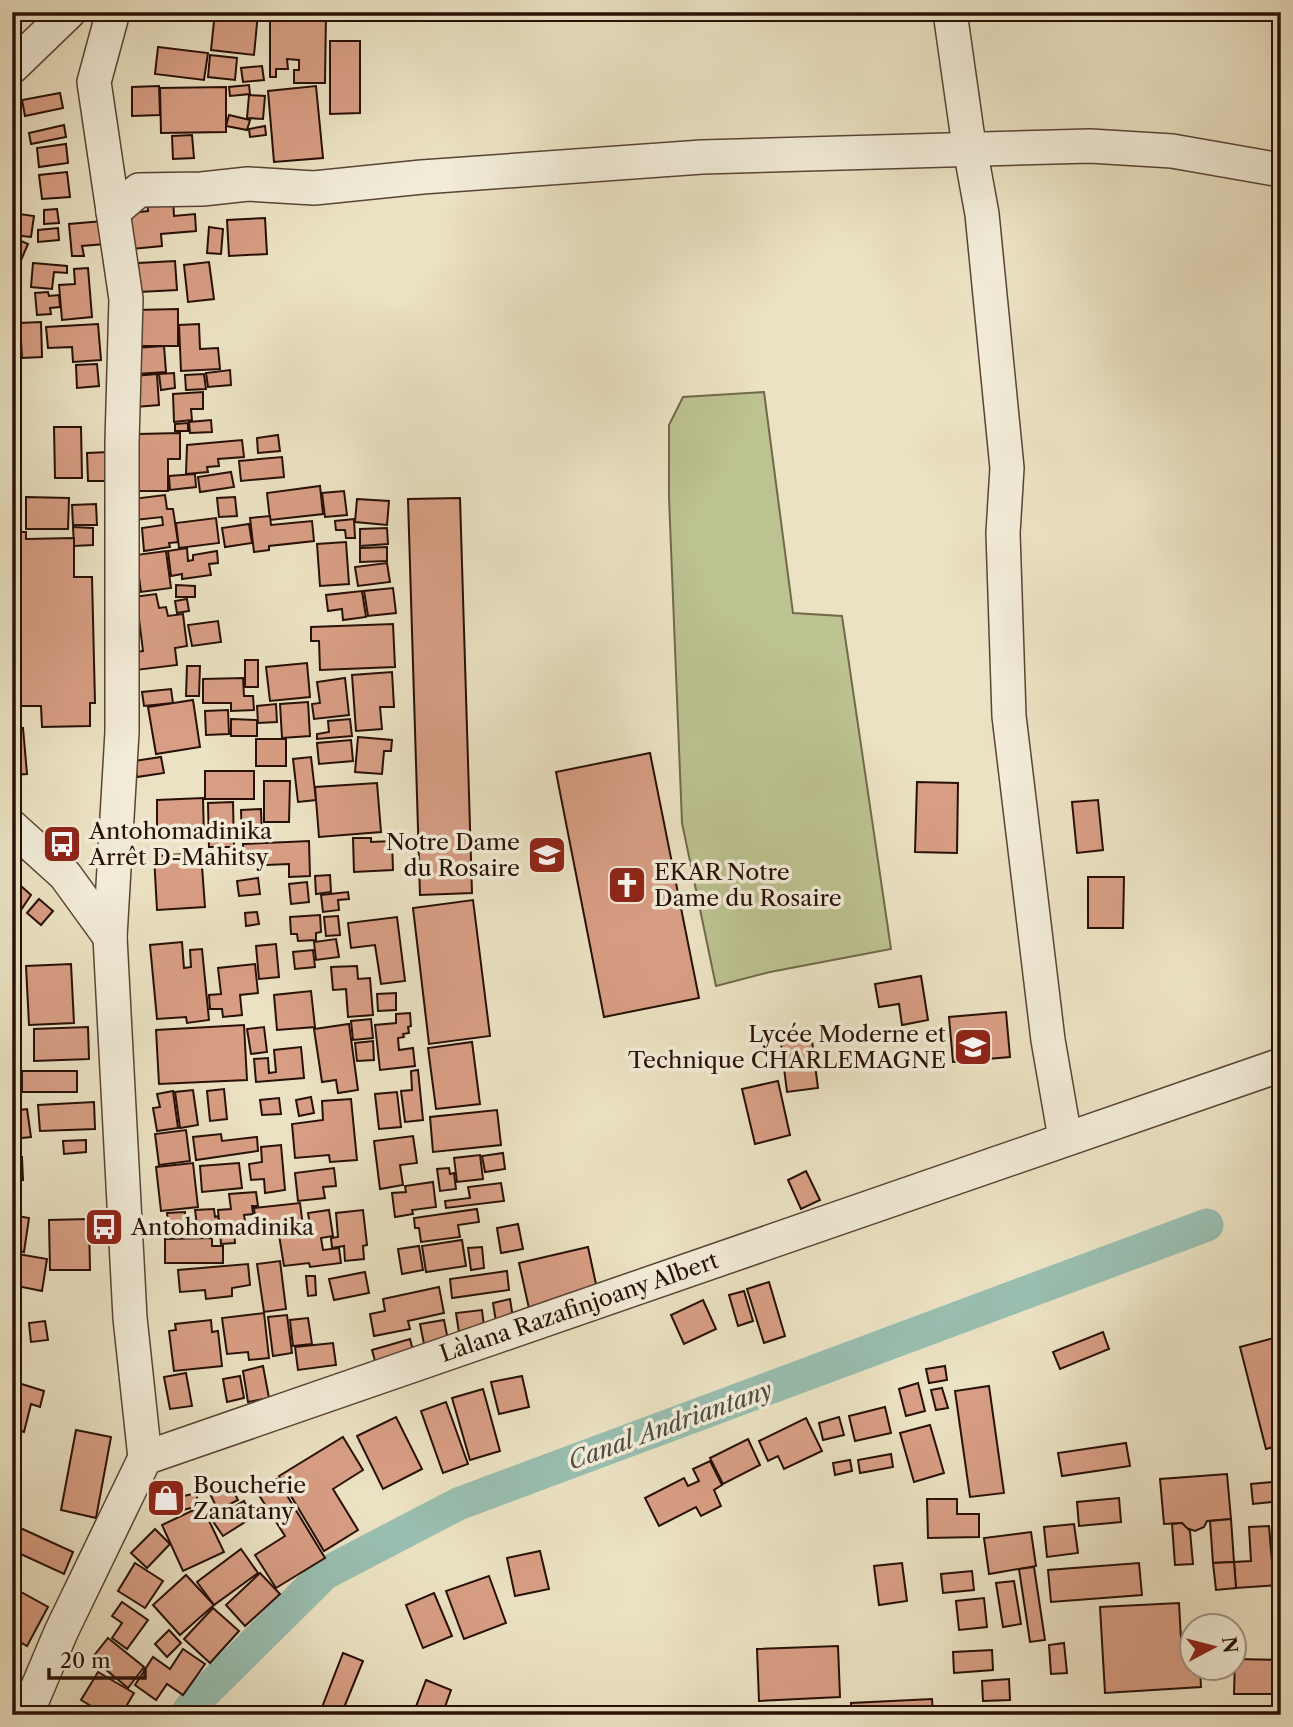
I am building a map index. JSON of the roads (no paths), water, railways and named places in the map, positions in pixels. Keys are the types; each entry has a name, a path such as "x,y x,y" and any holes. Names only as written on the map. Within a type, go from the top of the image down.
{"street":[{"path":"12,67 69,12"},
{"path":"26,1715 61,1632 145,1458 130,1318 110,937 122,732 121,442 126,299 94,82 113,12"},
{"path":"950,12 982,214 1007,468 1003,533 1009,716 1048,1040 1065,1138"},
{"path":"113,212 139,190 202,190 248,184 314,188 422,177 702,157 1090,146 1172,150 1281,170"},
{"path":"12,827 65,875 110,937"},
{"name":"Làlana Razafinjoany Albert","path":"145,1458 1281,1065"}],"waterway":[{"name":"Canal Andriantany","path":"186,1715 195,1702 324,1574 458,1504 1207,1225"}],"place":[{"name":"Antohomadinika Arrêt D-Mahitsy","path":"62,844"},
{"name":"Notre Dame du Rosaire","path":"547,855"},
{"name":"EKAR Notre Dame du Rosaire","path":"627,885"},
{"name":"Lycée Moderne et Technique CHARLEMAGNE","path":"973,1047"},
{"name":"Antohomadinika","path":"104,1227"},
{"name":"Boucherie Zanatany","path":"166,1498"}]}
